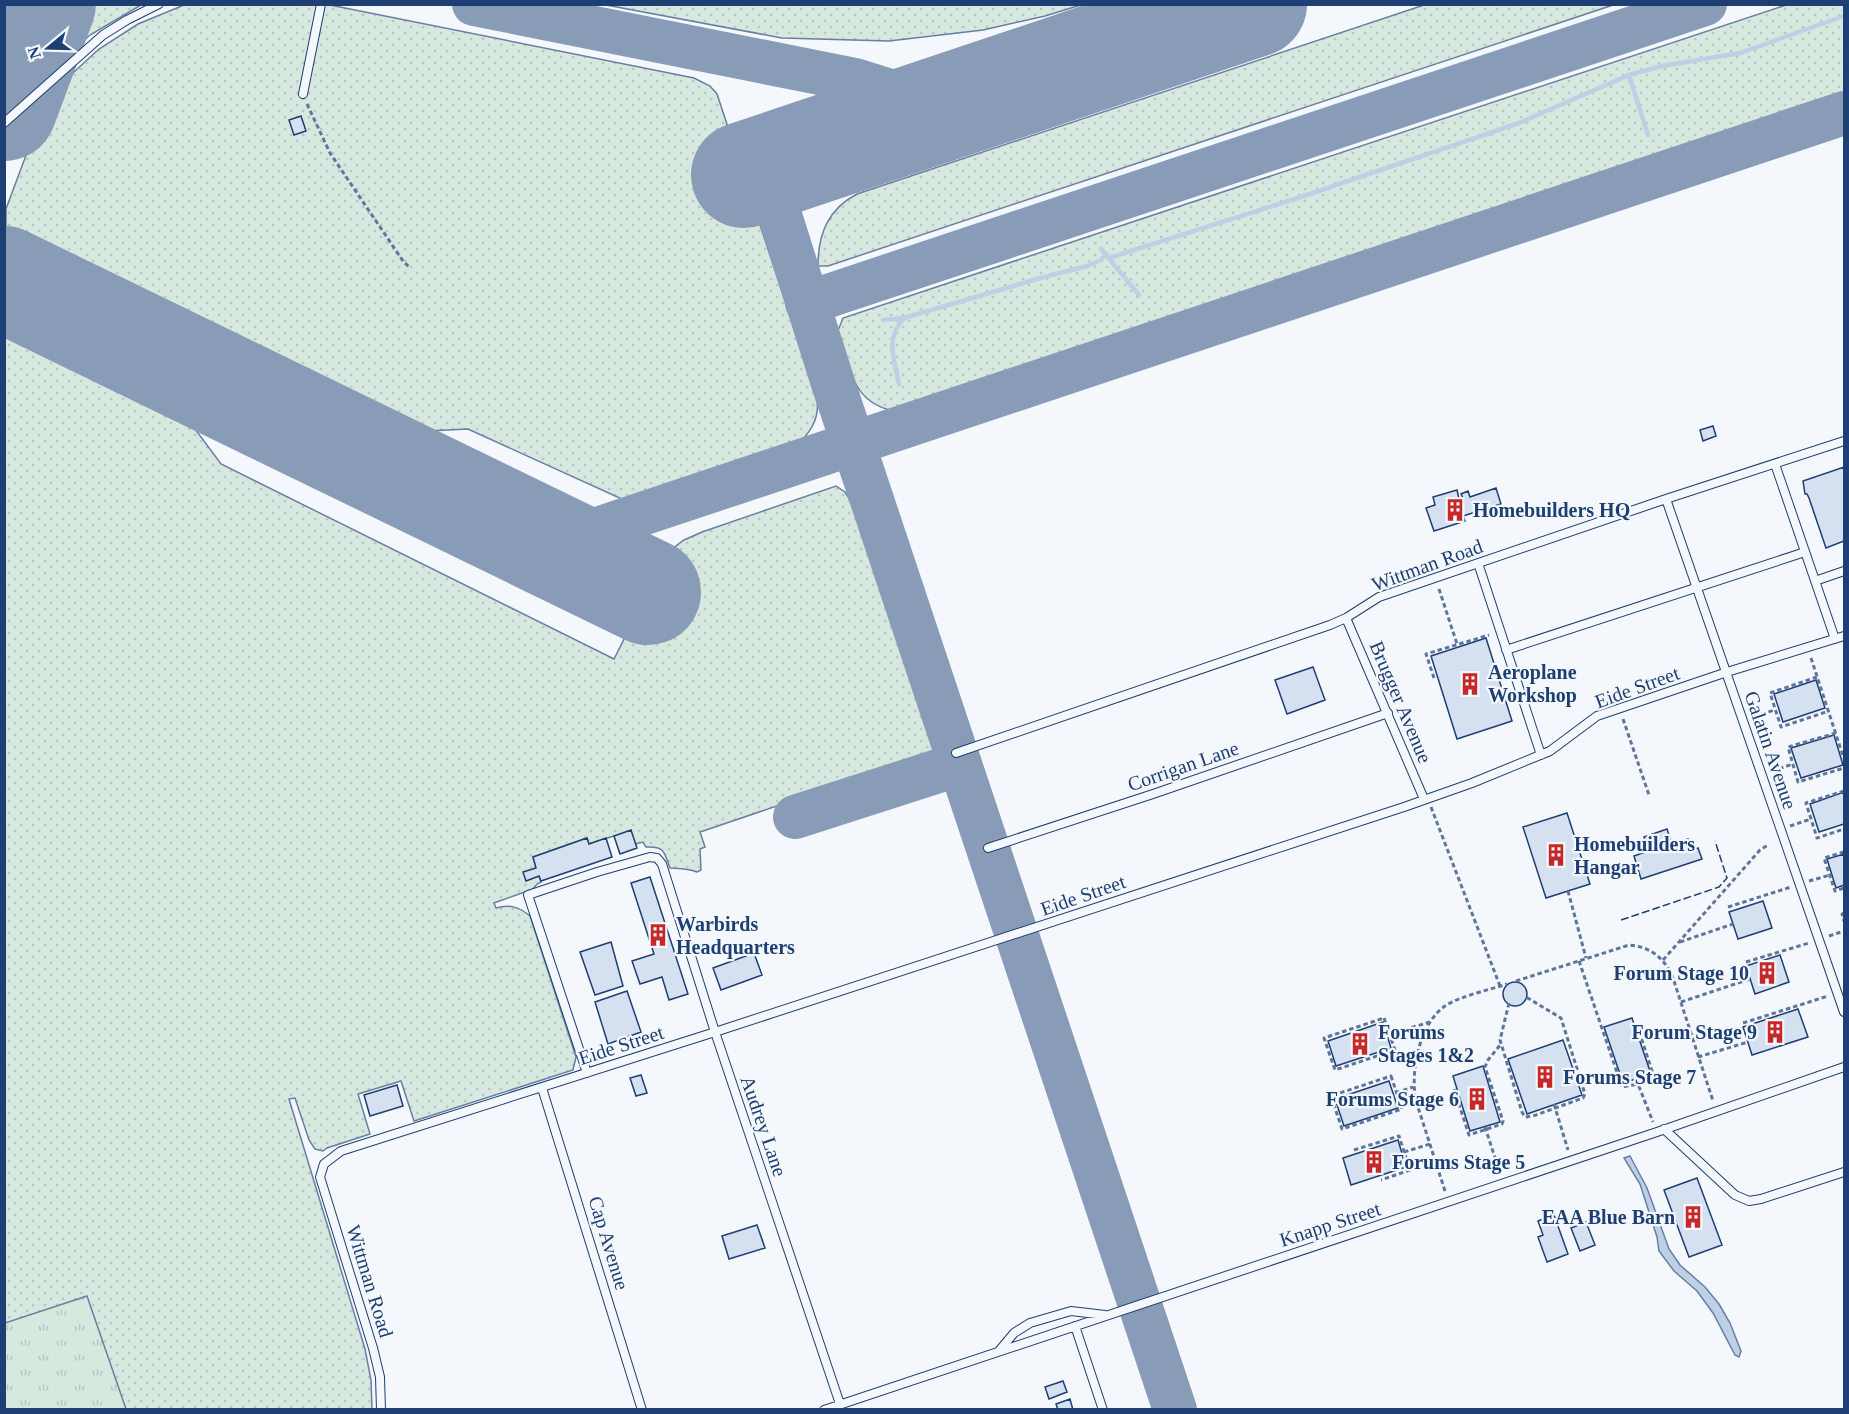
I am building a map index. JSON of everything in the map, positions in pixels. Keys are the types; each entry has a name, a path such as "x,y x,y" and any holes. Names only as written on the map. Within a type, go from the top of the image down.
{"lane":[{"path":"4,123 103,35 159,4"},
{"path":"303,94 321,4"},
{"name":"Wittman Road","path":"956,753 1346,618 1379,597 1666,499 1845,441"},
{"path":"1775,464 1835,639"},
{"name":"Galatin Avenue","path":"1666,499 1845,1012"},
{"path":"1506,650 1805,552"},
{"path":"1478,563 1541,755"},
{"path":"1815,580 1845,571"},
{"name":"Brugger Avenue","path":"1346,618 1424,799"},
{"name":"Eide Street","path":"324,1164 341,1151 716,1032 1472,783 1550,751 1597,716 1727,672 1845,636"},
{"name":"Corrigan Lane","path":"988,848 1388,713"},
{"name":"Audrey Lane","path":"587,1073 528,895 597,872 654,858 662,864 840,1404"},
{"name":"Knapp Street","path":"824,1410 1661,1131 1845,1067"},
{"name":"Cap Avenue","path":"542,1088 642,1410"},
{"path":"1661,1131 1735,1195 1749,1201 1790,1191 1845,1172"},
{"name":"Wittman Road","path":"324,1164 321,1177 324,1190 380,1377 381,1410"},
{"path":"998,1352 1014,1333 1030,1323 1071,1311 1107,1316"},
{"path":"1075,1326 1103,1410"}],"path":[{"path":"303,94 330,153 409,267"},
{"path":"1436,578 1457,644"},
{"path":"1434,678 1426,654 1500,631"},
{"path":"1808,648 1845,759"},
{"path":"1817,677 1770,693 1775,710 1781,727 1829,711"},
{"path":"1619,709 1650,795"},
{"path":"1743,719 1775,710"},
{"path":"1836,733 1788,747 1798,782 1845,768"},
{"path":"1762,775 1793,765"},
{"path":"1845,790 1806,803 1817,838 1845,829"},
{"path":"1424,799 1432,808 1500,986"},
{"path":"1781,828 1811,819"},
{"path":"1663,960 1760,850 1768,845"},
{"path":"1845,852 1824,858 1835,891 1845,888"},
{"path":"1728,907 1830,874"},
{"path":"1568,891 1586,958"},
{"path":"1845,913 1842,914 1845,921"},
{"path":"1679,942 1733,924"},
{"path":"1746,962 1845,931"},
{"path":"1516,981 1629,945 1643,947 1656,953 1672,975 1717,1111"},
{"path":"1579,961 1622,1087 1654,1077 1639,1031"},
{"path":"1680,1002 1750,979"},
{"path":"1449,1202 1413,1087 1416,1058 1432,1021 1444,1007 1507,984"},
{"path":"1743,1023 1838,993"},
{"path":"1509,1003 1500,1040 1522,1112 1526,1117 1583,1098 1585,1094 1561,1018 1526,997"},
{"path":"1384,1018 1390,1034 1395,1050 1335,1070 1324,1038 1384,1018"},
{"path":"1390,1034 1432,1021"},
{"path":"1698,1056 1748,1042"},
{"path":"1454,1089 1469,1135 1502,1124 1503,1120 1485,1067 1501,1044"},
{"path":"1391,1076 1396,1093 1402,1109 1342,1129 1331,1096 1391,1076"},
{"path":"1637,1081 1661,1131"},
{"path":"1396,1093 1413,1087"},
{"path":"1554,1106 1571,1161"},
{"path":"1486,1128 1503,1183"},
{"path":"1354,1150 1399,1136 1410,1170 1381,1180"},
{"path":"1404,1152 1430,1144"}],"green space":[{"path":"325,4 694,78 710,86 717,94 816,395 816,419 804,438 792,450 651,497 624,500 468,429 407,432 17,245 6,229 6,209 41,115 74,72 99,49 138,24 184,5 317,5 306,94"},
{"path":"1789,4 1844,5 1844,100 914,410 890,410 874,404 862,393 848,367 837,333 843,318"},
{"path":"83,5 141,5 90,35 62,61"},
{"path":"606,5 1081,5 983,30 889,41 782,38"},
{"path":"1424,5 1613,5 828,266 818,266 820,243 827,224 839,207 857,194"},
{"path":"4,322 178,406 221,464 614,659 668,552 684,540 702,532 836,486 845,492 852,503 872,549 940,751 700,832 705,847 700,849 701,870 697,872 670,868 665,854 660,849 646,847 643,842 635,844 614,836 589,844 587,838 533,857 536,868 524,872 526,880 539,876 541,882 533,889 494,903 496,908 514,907 530,916 576,1057 573,1070 414,1121 401,1081 358,1094 370,1134 323,1151 315,1149 309,1140 295,1098 289,1099 365,1349 371,1380 372,1409 5,1409"},
{"path":"87,1296 126,1409 5,1409 5,1323"}],"water":[{"path":"1630,1156 1647,1188 1669,1249 1680,1265 1705,1287 1719,1304 1730,1323 1741,1351 1739,1357 1735,1355 1713,1313 1697,1291 1674,1271 1659,1251 1657,1237 1640,1184 1624,1158"}],"building":[{"path":"301,116 306,131 294,135 289,120"},
{"path":"1713,426 1716,436 1703,441 1700,430"},
{"path":"1844,467 1844,541 1826,548 1809,498 1805,494 1803,481"},
{"name":"Homebuilders HQ","path":"1496,488 1501,504 1463,516 1465,521 1434,531 1426,508 1435,505 1433,497 1457,490 1459,499 1463,498 1461,494 1468,491 1470,497"},
{"name":"Aeroplane Workshop","path":"1486,638 1512,721 1457,739 1431,656"},
{"path":"1313,667 1325,700 1287,714 1275,680"},
{"path":"1816,680 1825,708 1783,722 1774,694"},
{"path":"1834,735 1843,765 1801,778 1791,748"},
{"path":"1844,792 1844,824 1819,832 1810,804"},
{"name":"Homebuilders Hangar","path":"1567,813 1590,884 1546,898 1523,827"},
{"path":"1667,829 1672,844 1688,839 1692,850 1698,848 1702,859 1641,879 1634,856 1648,851 1644,837"},
{"path":"631,830 637,848 620,854 614,836"},
{"path":"587,838 589,844 606,838 612,857 541,881 539,876 526,881 523,872 536,868 533,857"},
{"path":"1844,854 1844,885 1836,888 1827,859"},
{"name":"Warbirds Headquarters","path":"650,877 688,994 669,1000 662,977 640,984 632,961 654,954 631,883"},
{"path":"1763,901 1772,928 1738,939 1729,912"},
{"path":"611,942 623,986 595,995 580,952"},
{"path":"754,953 762,975 721,990 713,968"},
{"name":"Forum Stage 10","path":"1780,955 1789,982 1755,994 1746,966"},
{"path":"1515,982 1520,983 1526,989 1526,999 1520,1005 1515,1006 1510,1005 1504,999 1503,994 1504,989 1510,983"},
{"path":"627,991 641,1032 608,1044 595,1002"},
{"name":"Forum Stage 9","path":"1798,1009 1808,1037 1752,1055 1743,1027"},
{"path":"1632,1018 1651,1074 1623,1083 1604,1027"},
{"name":"Forums Stages 1&2","path":"1383,1022 1391,1048 1336,1066 1328,1041"},
{"name":"Forums Stage 7","path":"1563,1040 1582,1095 1527,1114 1508,1059"},
{"name":"Forums Stage 6","path":"1483,1066 1500,1122 1470,1131 1453,1076"},
{"path":"641,1075 647,1093 636,1096 630,1078"},
{"path":"1389,1081 1398,1108 1344,1126 1335,1099"},
{"path":"397,1085 403,1106 370,1116 364,1095"},
{"name":"Forums Stage 5","path":"1398,1140 1406,1167 1351,1185 1343,1158"},
{"name":"EAA Blue Barn","path":"1697,1178 1722,1245 1689,1257 1664,1190"},
{"path":"1554,1215 1568,1254 1547,1262 1538,1237 1543,1235 1538,1221"},
{"path":"1586,1222 1595,1245 1580,1251 1571,1228"},
{"path":"757,1225 765,1248 729,1259 722,1236"},
{"path":"1063,1381 1067,1392 1049,1399 1045,1387"},
{"path":"1070,1399 1073,1410 1058,1410 1056,1404"}],"waterway":[{"path":"1109,258 1304,196 1519,123 1629,75 1662,66 1740,53 1844,16"},
{"path":"1629,75 1648,135"},
{"path":"1101,249 1139,295"},
{"path":"899,384 893,357 893,341 894,333 904,318 1087,266 1101,260 1106,254"},
{"path":"883,320 904,318"}],"taxiway":[{"path":"11,90 44,24 57,4"},
{"path":"474,4 855,80 944,108"},
{"path":"807,303 1705,4"},
{"path":"522,531 556,540 600,528 1844,113"},
{"path":"765,168 832,380 1175,1410"},
{"path":"795,817 960,764"}],"runway":[{"path":"4,108 43,4"},
{"path":"744,175 1254,4"},
{"path":"4,279 648,592"}],"fence":[{"path":"1621,920 1719,887 1727,878 1715,841"}],"place":[{"name":"Homebuilders HQ","path":"1455,510"},
{"name":"Aeroplane Workshop","path":"1470,684"},
{"name":"Homebuilders Hangar","path":"1556,855"},
{"name":"Warbirds Headquarters","path":"658,935"},
{"name":"Forum Stage 10","path":"1767,973"},
{"name":"Forum Stage 9","path":"1775,1032"},
{"name":"Forums Stages 1&2","path":"1360,1044"},
{"name":"Forums Stage 7","path":"1545,1077"},
{"name":"Forums Stage 6","path":"1477,1099"},
{"name":"Forums Stage 5","path":"1374,1162"},
{"name":"EAA Blue Barn","path":"1693,1217"}]}
